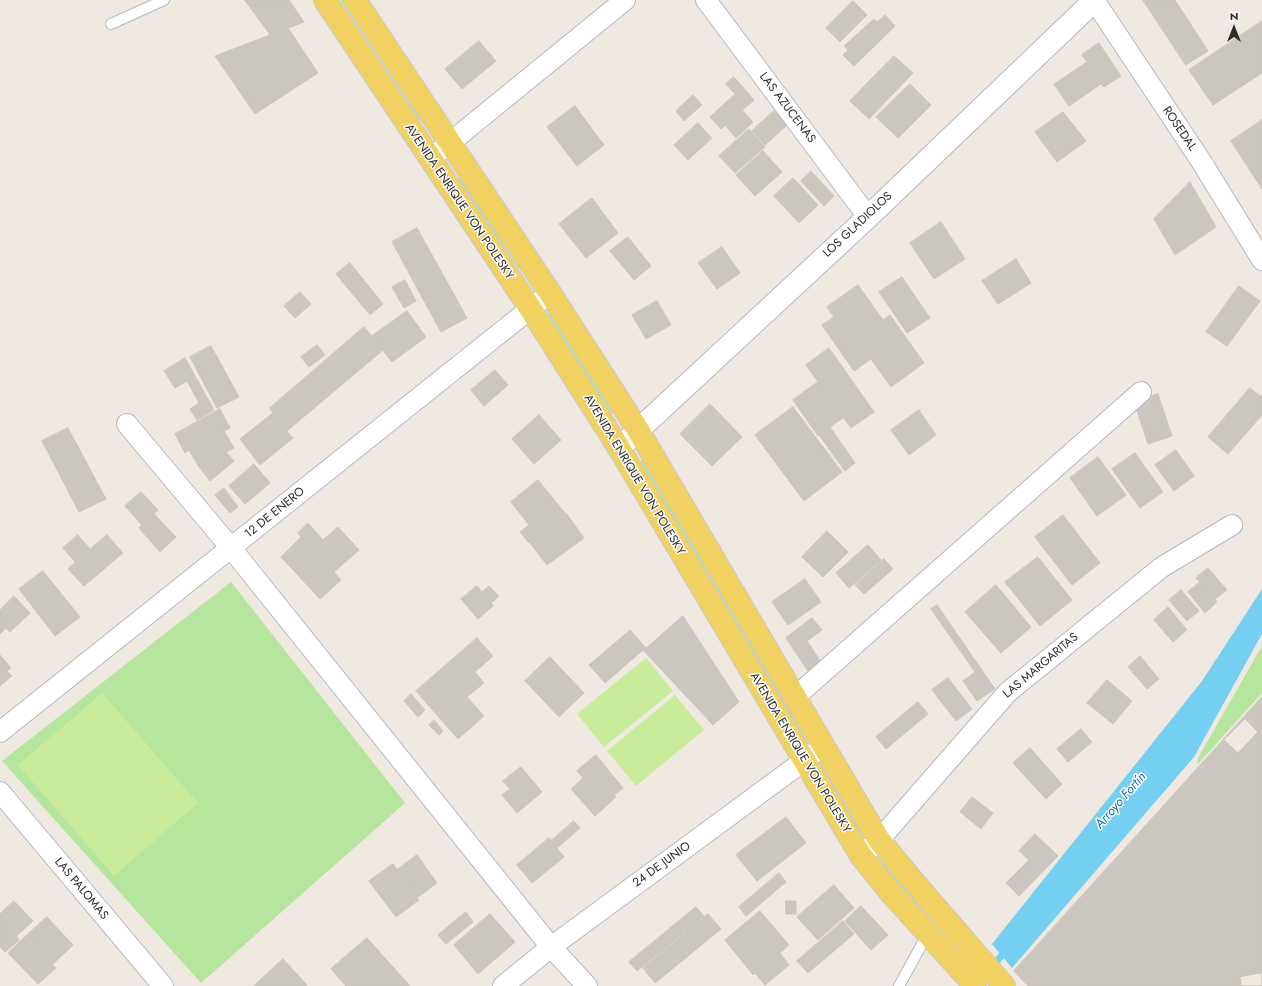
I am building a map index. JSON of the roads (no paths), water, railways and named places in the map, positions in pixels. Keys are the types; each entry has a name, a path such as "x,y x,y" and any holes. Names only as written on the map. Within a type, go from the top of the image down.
{"main road":[{"name":"AVENIDA ENRIQUE VON POLESKY","path":"325,0 530,308 619,448 861,856 890,892 974,986"},
{"name":"AVENIDA ENRIQUE VON POLESKY","path":"355,0 550,293 638,430 879,840 1004,986"}],"street":[{"path":"430,159 624,0"},
{"name":"LAS AZUCENAS","path":"706,0 868,217"},
{"name":"LOS GLADIOLOS","path":"619,448 868,217 1094,0"},
{"name":"ROSEDAL","path":"1094,0 1196,155 1262,260"},
{"name":"12 DE ENERO","path":"0,732 550,293"},
{"path":"795,697 1141,392"},
{"path":"127,424 231,548 551,947 587,986"},
{"name":"LAS MARGARITAS","path":"861,856 879,840 1008,692 1162,567 1232,525"},
{"name":"24 DE JUNIO","path":"502,986 551,947 824,746"},
{"name":"LAS PALOMAS","path":"0,792 163,986"}],"lane":[{"path":"111,24 164,0"},
{"path":"898,986 935,941"}],"water":[{"path":"1262,589 1262,634 1194,757 1012,968 992,944 1202,681"}],"waterway":[{"name":"Arroyo Fortín","path":"992,967 1007,949"}]}
